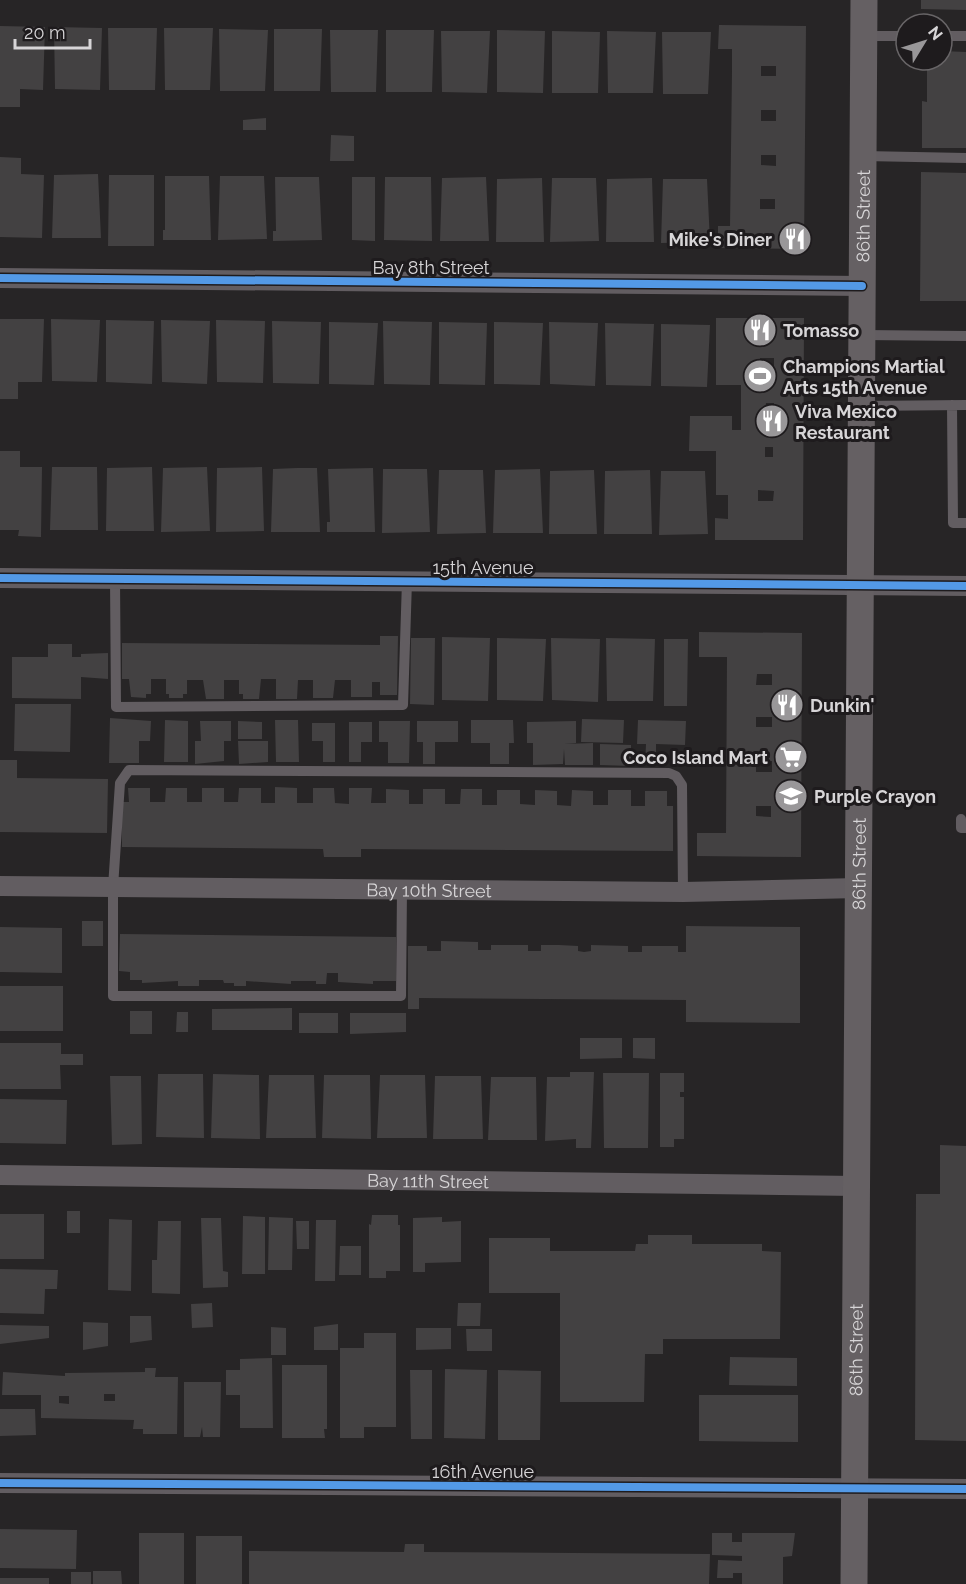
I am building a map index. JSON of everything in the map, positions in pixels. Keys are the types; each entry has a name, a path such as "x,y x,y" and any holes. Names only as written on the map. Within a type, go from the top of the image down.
{"main road":[{"name":"86th Street","path":"854,1584 864,0"}],"street":[{"name":"Bay 8th Street","path":"0,279 862,286"},
{"name":"15th Avenue","path":"0,578 966,586"},
{"name":"Bay 10th Street","path":"0,886 682,892 858,888"},
{"name":"Bay 11th Street","path":"0,1175 856,1186"},
{"name":"16th Avenue","path":"0,1482 966,1489"}],"lane":[{"path":"864,36 894,36"},
{"path":"863,156 966,158"},
{"path":"862,335 966,336"},
{"path":"952,405 953,523 966,523"},
{"path":"861,406 966,405"},
{"path":"115,579 116,707 404,705 407,581"},
{"path":"402,889 401,996 113,996 113,887 120,783 129,770 662,772 676,776 682,785 682,892"}],"building":[{"path":"921,0 966,0 966,10 921,9"},
{"path":"719,25 806,26 804,249 718,248 718,226 730,226 732,49 718,49","holes":["761,66 776,66 776,76 761,76","761,110 776,110 776,121 761,121","761,155 776,155 776,166 761,165","760,199 775,199 775,209 760,209"]},
{"path":"0,26 45,27 43,90 20,89 20,107 0,107"},
{"path":"54,27 102,28 100,90 55,89"},
{"path":"108,28 157,28 155,90 109,90"},
{"path":"164,28 213,28 210,90 165,90"},
{"path":"219,29 268,30 265,91 220,91"},
{"path":"274,29 322,29 320,91 274,91"},
{"path":"330,30 378,30 376,92 331,92"},
{"path":"386,30 434,30 432,92 386,92"},
{"path":"497,30 545,31 543,93 497,92"},
{"path":"441,31 490,31 487,93 442,92"},
{"path":"552,31 600,32 598,93 552,93"},
{"path":"607,31 656,32 653,93 608,93"},
{"path":"662,32 711,32 708,94 663,94"},
{"path":"954,52 966,52 966,148 922,148 922,101 927,102 927,72 954,72"},
{"path":"266,118 266,130 243,130 243,120"},
{"path":"331,135 354,136 354,161 330,161"},
{"path":"0,157 21,158 21,174 44,175 42,238 0,237"},
{"path":"921,172 966,173 966,301 920,301"},
{"path":"98,174 101,238 52,238 54,175"},
{"path":"109,175 154,175 154,246 108,246"},
{"path":"165,176 209,176 211,240 163,240"},
{"path":"220,176 264,176 267,239 218,240"},
{"path":"275,177 319,177 322,240 273,241 273,231 276,231"},
{"path":"352,177 375,177 375,241 352,240"},
{"path":"385,177 431,177 432,241 384,240"},
{"path":"486,177 489,241 440,241 442,178"},
{"path":"542,178 544,242 496,242 497,179"},
{"path":"552,178 596,178 599,241 550,242"},
{"path":"652,178 654,242 606,242 607,179"},
{"path":"663,179 707,179 710,242 661,243"},
{"path":"716,318 804,318 803,540 715,540 715,518 728,519 728,495 716,495 716,451 689,451 690,416 732,416 732,430 741,430 741,385 716,385","holes":["760,358 774,358 774,368 760,368","766,403 774,403 774,412 765,412","765,447 773,447 773,457 765,457","758,490 774,491 773,501 758,501"]},
{"path":"0,319 44,319 42,382 18,382 18,399 0,399"},
{"path":"51,319 100,320 97,382 52,381"},
{"path":"106,320 154,321 152,384 106,382"},
{"path":"161,320 210,321 207,384 162,382"},
{"path":"216,320 265,321 263,383 217,382"},
{"path":"272,321 321,322 319,384 273,383"},
{"path":"383,321 432,322 430,385 384,384"},
{"path":"329,322 378,323 374,385 329,384"},
{"path":"439,322 487,323 485,385 439,384"},
{"path":"494,322 543,323 540,385 494,384"},
{"path":"549,322 598,323 595,386 550,384"},
{"path":"605,323 654,324 651,386 606,385"},
{"path":"661,324 710,325 707,387 661,386"},
{"path":"0,451 20,451 20,467 42,467 41,537 18,536 19,530 0,530"},
{"path":"52,467 97,467 98,530 50,530"},
{"path":"152,467 154,531 106,531 107,468"},
{"path":"207,467 210,531 161,532 163,468"},
{"path":"262,467 264,531 216,532 217,468"},
{"path":"317,468 320,532 271,532 273,469"},
{"path":"373,468 375,532 327,532 327,522 330,522 328,469"},
{"path":"383,469 427,469 430,532 382,533"},
{"path":"540,469 543,533 493,533 495,470"},
{"path":"439,470 483,470 486,533 437,534"},
{"path":"594,470 597,534 549,534 550,471"},
{"path":"650,470 652,534 604,534 605,471"},
{"path":"661,471 705,471 708,534 659,535"},
{"path":"699,632 802,633 801,857 697,856 697,833 726,833 727,657 699,657","holes":["757,674 772,674 772,685 756,685","756,717 772,717 772,727 756,727","756,761 772,761 772,772 756,772","756,806 771,806 771,817 756,816"]},
{"path":"380,636 398,636 397,695 380,695 380,682 372,682 372,697 351,697 351,680 335,680 333,698 313,698 313,680 298,680 297,699 276,699 276,679 261,679 259,699 243,699 243,694 239,694 239,680 224,680 224,699 206,699 203,680 187,680 187,694 183,694 183,698 169,698 169,694 166,694 166,679 151,679 151,694 146,694 146,698 131,697 129,679 122,679 122,643 380,645"},
{"path":"442,637 490,638 488,701 442,700"},
{"path":"411,638 435,638 434,705 410,704"},
{"path":"497,638 546,639 543,701 497,700"},
{"path":"551,638 600,639 598,702 552,700"},
{"path":"606,638 655,639 653,701 607,701"},
{"path":"664,639 688,639 687,706 664,706"},
{"path":"48,644 72,644 72,657 81,657 81,654 108,653 108,679 81,677 81,699 12,698 12,657 48,657"},
{"path":"15,704 71,704 70,752 14,751"},
{"path":"110,718 151,721 150,741 139,741 139,763 109,763"},
{"path":"582,719 624,720 623,743 581,742"},
{"path":"165,720 188,721 188,762 164,762"},
{"path":"275,720 298,720 299,762 276,762"},
{"path":"471,720 513,720 514,743 509,743 509,764 490,764 490,743 471,743"},
{"path":"638,720 686,721 685,745 656,744 656,765 645,765 646,744 637,744"},
{"path":"200,721 231,721 231,741 224,741 224,761 195,764 195,741 201,741"},
{"path":"238,721 262,722 262,739 238,739"},
{"path":"379,721 410,721 409,763 388,763 388,742 379,742"},
{"path":"417,721 458,721 458,742 435,742 435,764 423,764 423,742 417,742"},
{"path":"576,721 576,743 564,744 593,743 593,765 565,765 564,749 563,764 533,765 533,743 527,743 527,722"},
{"path":"349,722 372,722 372,742 361,742 361,762 349,762"},
{"path":"312,723 335,723 335,762 323,762 323,741 312,741"},
{"path":"238,741 268,741 268,762 239,764"},
{"path":"600,744 631,745 631,766 600,765"},
{"path":"0,760 17,760 17,778 108,779 107,833 0,832"},
{"path":"275,787 297,788 297,803 313,803 313,788 334,788 335,803 349,804 349,788 372,788 371,803 386,803 386,789 409,790 409,804 423,804 423,789 445,789 445,804 460,804 461,789 482,789 482,805 497,805 497,790 520,790 520,804 535,805 535,790 557,791 557,805 571,806 572,790 593,791 593,805 608,805 608,790 631,790 631,806 645,806 645,791 667,791 667,806 673,806 673,851 361,849 361,857 324,857 323,849 122,847 122,802 129,802 128,788 150,788 150,802 165,802 166,788 187,788 187,802 202,802 202,788 224,788 224,802 238,802 239,788 261,788 261,803 275,803"},
{"path":"82,921 103,921 103,946 82,946"},
{"path":"686,926 800,927 800,1023 686,1022 686,1000 419,998 419,1009 408,1009 408,946 427,946 427,951 441,951 441,941 478,942 478,950 491,950 491,945 528,945 528,951 541,951 541,945 559,945 578,946 578,951 584,952 591,951 591,945 628,946 628,952 642,952 642,946 678,946 678,952 686,952"},
{"path":"0,927 62,928 62,973 0,972"},
{"path":"120,934 396,937 396,981 373,981 373,984 338,982 338,973 327,973 326,984 316,984 316,981 291,981 291,984 246,981 246,986 234,986 234,983 224,983 223,980 199,980 199,986 178,986 178,981 142,983 142,980 130,980 130,972 119,971"},
{"path":"0,986 63,986 63,1031 0,1031"},
{"path":"292,1008 292,1030 212,1030 212,1009"},
{"path":"130,1011 152,1011 152,1034 130,1034"},
{"path":"177,1012 188,1012 188,1032 176,1032"},
{"path":"299,1013 338,1013 338,1033 299,1033"},
{"path":"350,1013 406,1013 406,1032 350,1034"},
{"path":"580,1038 622,1038 622,1058 580,1059"},
{"path":"633,1038 655,1038 655,1059 633,1058"},
{"path":"0,1043 61,1043 61,1054 83,1054 83,1065 60,1065 61,1089 0,1089"},
{"path":"570,1072 594,1072 591,1148 576,1148 576,1139 545,1141 547,1077 570,1077"},
{"path":"603,1073 649,1073 648,1148 604,1148"},
{"path":"660,1073 684,1073 684,1092 680,1092 680,1097 684,1097 684,1139 674,1139 674,1147 660,1147"},
{"path":"158,1074 203,1074 204,1138 156,1137"},
{"path":"213,1074 259,1075 260,1139 211,1138"},
{"path":"269,1075 314,1075 316,1138 266,1138"},
{"path":"324,1075 370,1075 371,1139 322,1138"},
{"path":"380,1075 425,1075 427,1138 377,1138"},
{"path":"110,1076 141,1076 142,1144 112,1145"},
{"path":"435,1076 481,1076 483,1139 433,1139"},
{"path":"491,1077 536,1077 537,1140 488,1140"},
{"path":"0,1099 67,1100 66,1144 0,1143"},
{"path":"940,1145 966,1146 966,1441 915,1440 916,1194 940,1194"},
{"path":"67,1211 80,1211 80,1233 67,1233"},
{"path":"0,1214 44,1214 44,1259 0,1259"},
{"path":"372,1215 398,1215 400,1271 386,1271 386,1278 369,1278 369,1224 371,1225"},
{"path":"243,1216 265,1217 265,1274 242,1274"},
{"path":"269,1217 293,1218 292,1270 268,1270"},
{"path":"442,1217 442,1222 461,1221 461,1262 425,1263 425,1272 413,1272 413,1218"},
{"path":"201,1218 221,1218 223,1271 228,1272 228,1287 203,1288"},
{"path":"109,1219 132,1220 131,1291 108,1290"},
{"path":"316,1220 336,1220 335,1281 315,1281"},
{"path":"158,1221 181,1221 180,1294 152,1293 152,1260 157,1260"},
{"path":"296,1221 309,1221 309,1249 297,1249"},
{"path":"648,1235 692,1235 692,1244 762,1244 762,1251 781,1252 780,1339 663,1339 663,1354 645,1354 644,1402 560,1402 560,1293 489,1293 489,1238 550,1238 550,1251 635,1251 636,1244 648,1244"},
{"path":"340,1246 361,1246 361,1275 339,1275"},
{"path":"0,1269 58,1270 57,1289 45,1289 44,1314 0,1313"},
{"path":"212,1303 213,1327 192,1328 191,1304"},
{"path":"458,1303 481,1303 480,1326 457,1326"},
{"path":"130,1316 151,1316 152,1340 130,1343"},
{"path":"83,1322 108,1323 108,1346 83,1350"},
{"path":"338,1324 338,1350 314,1350 314,1327"},
{"path":"0,1325 49,1326 49,1338 0,1344"},
{"path":"271,1327 286,1328 286,1355 271,1355"},
{"path":"416,1328 451,1328 451,1349 416,1350"},
{"path":"466,1329 492,1329 492,1351 467,1351"},
{"path":"364,1333 396,1333 396,1427 364,1427 364,1438 340,1438 340,1348 364,1348"},
{"path":"730,1357 797,1358 797,1386 729,1385"},
{"path":"272,1358 273,1428 240,1428 240,1395 226,1395 226,1370 240,1370 240,1359"},
{"path":"282,1365 327,1365 325,1438 282,1438"},
{"path":"145,1368 156,1368 155,1377 178,1377 177,1434 143,1434 143,1429 133,1429 134,1420 41,1418 41,1395 2,1395 3,1372 65,1376 65,1373 145,1372","holes":["104,1394 115,1394 115,1401 104,1401","59,1396 69,1396 69,1404 59,1403"]},
{"path":"445,1369 487,1370 485,1439 444,1438"},
{"path":"410,1370 432,1370 432,1439 411,1439"},
{"path":"498,1370 541,1371 540,1440 498,1440"},
{"path":"184,1382 221,1382 220,1437 203,1437 202,1427 200,1437 184,1437"},
{"path":"699,1395 798,1395 798,1442 699,1441"},
{"path":"0,1409 35,1409 36,1435 0,1436"},
{"path":"0,1529 77,1530 76,1569 0,1568"},
{"path":"139,1533 184,1533 184,1584 139,1584"},
{"path":"712,1533 732,1533 732,1542 742,1542 742,1533 795,1533 792,1556 783,1557 783,1584 742,1584 742,1573 733,1573 733,1578 717,1578 718,1560 742,1561 742,1556 712,1555"},
{"path":"196,1536 242,1536 242,1584 196,1584"},
{"path":"405,1544 424,1544 424,1552 710,1554 709,1584 249,1584 249,1551 404,1552"},
{"path":"93,1571 121,1571 122,1584 93,1584"},
{"path":"71,1572 91,1572 91,1584 71,1584"},
{"path":"0,1578 49,1578 49,1584 0,1584"}],"cycle path":[{"path":"0,278 862,286"},
{"path":"0,578 966,586"},
{"path":"0,1483 966,1489"}],"place":[{"name":"Mike's Diner","path":"795,239"},
{"name":"Tomasso","path":"760,330"},
{"name":"Champions Martial Arts 15th Avenue","path":"760,376"},
{"name":"Viva Mexico Restaurant","path":"772,421"},
{"name":"Dunkin'","path":"787,705"},
{"name":"Coco Island Mart","path":"791,757"},
{"name":"Purple Crayon","path":"791,796"}]}
